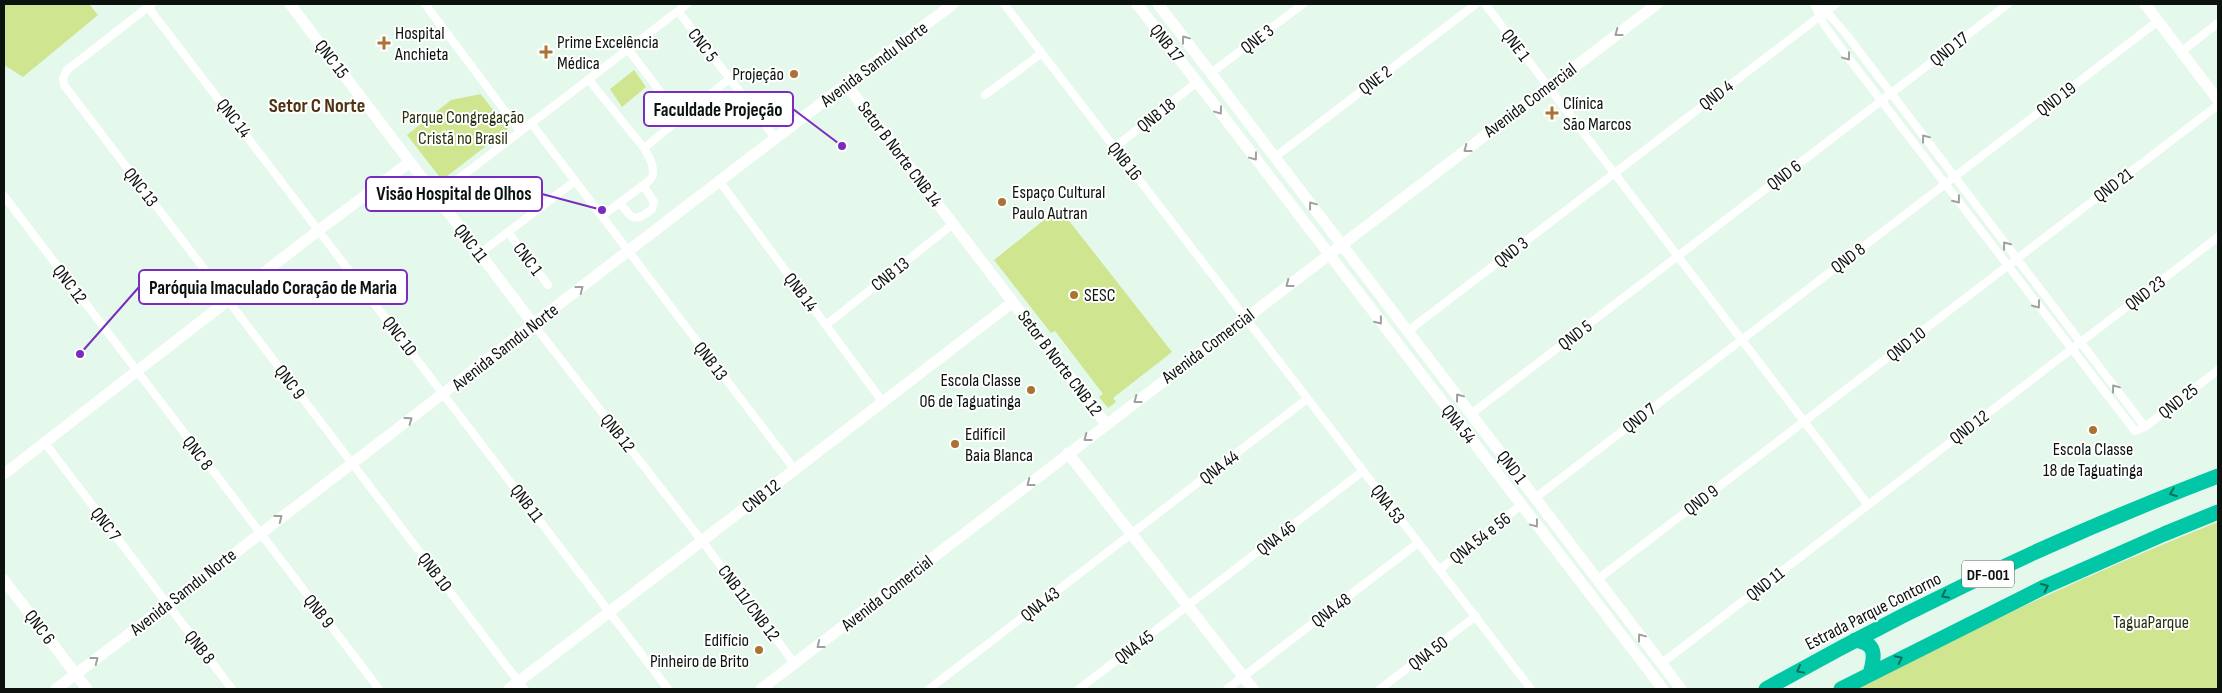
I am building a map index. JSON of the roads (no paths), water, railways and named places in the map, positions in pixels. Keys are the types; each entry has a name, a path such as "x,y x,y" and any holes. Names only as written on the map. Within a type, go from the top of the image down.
{"highway":[{"name":"Estrada Parque Contorno","path":"1766,689 1855,640 1982,576 2166,495 2218,476"},
{"name":"DF-001","path":"1840,689 2044,587 2218,512"},
{"path":"1855,640 1866,642 1871,649 1873,660 1870,674"}],"main road":[{"name":"QNC 15","path":"290,4 410,162"},
{"name":"Avenida Samdu Norte","path":"56,689 351,463 445,394 846,84 953,4"},
{"name":"QNB 17","path":"1137,4 1268,174"},
{"name":"QND 1","path":"1158,4 1681,689"},
{"name":"Avenida Comercial","path":"762,689 1245,317 1656,4"},
{"path":"2145,4 2218,100"},
{"name":"Setor B Norte CNB 14","path":"846,84 1013,302"},
{"path":"1278,160 1277,171 1268,174 1328,255"},
{"name":"QNC 11","path":"410,162 534,324"},
{"path":"4,474 319,230 410,162"},
{"name":"QNA 54","path":"1328,255 1663,689"},
{"path":"1367,305 1371,297 1381,295"},
{"name":"CNB 12","path":"509,689 521,686 610,612 1013,302"},
{"name":"Setor B Norte CNB 12","path":"1013,302 1106,424"},
{"path":"1484,458 1494,456 1498,449"},
{"path":"1068,453 1253,689"},
{"path":"1497,473 1499,466 1509,464"},
{"name":"QNC 6","path":"4,580 87,689"}],"street":[{"path":"425,4 520,131"},
{"path":"436,196 687,4"},
{"name":"QNB 16","path":"1004,4 1245,317"},
{"name":"QNE 3","path":"1211,73 1303,4"},
{"name":"QNE 2","path":"1278,160 1476,4"},
{"name":"QNE 1","path":"1485,4 1547,87"},
{"path":"1814,4 1819,17 1881,101 2071,349"},
{"path":"1820,4 1828,10 2145,427"},
{"name":"QND 4","path":"1614,173 1836,4"},
{"name":"QND 17","path":"1891,94 2008,4"},
{"name":"QNC 13","path":"150,5 67,70 62,78 69,94 229,301"},
{"name":"QNC 14","path":"150,5 319,230"},
{"name":"CNC 5","path":"678,11 776,139"},
{"name":"QND 19","path":"1954,177 2158,21"},
{"path":"2181,52 2218,23"},
{"path":"628,49 680,118"},
{"path":"985,95 1042,53"},
{"path":"644,148 729,79"},
{"path":"588,80 644,148 653,169 650,180 602,216"},
{"name":"QNB 18","path":"1114,148 1198,82"},
{"path":"1547,87 1868,505"},
{"name":"QND 6","path":"1678,257 1891,94"},
{"name":"QND 21","path":"2008,266 2218,105"},
{"name":"QNB 13","path":"531,123 794,470"},
{"name":"QND 3","path":"1408,331 1614,173"},
{"name":"QND 8","path":"1742,339 1954,177"},
{"path":"479,254 575,181"},
{"name":"QNB 14","path":"720,182 882,401"},
{"path":"620,203 631,217 638,218 642,216 652,208 654,202 643,185"},
{"name":"QNC 12","path":"4,196 137,372"},
{"name":"CNB 13","path":"826,325 953,224"},
{"name":"QNC 10","path":"319,230 445,394"},
{"name":"CNC 1","path":"508,232 548,285"},
{"name":"QND 23","path":"2071,349 2218,237"},
{"name":"QND 5","path":"1471,414 1678,257"},
{"name":"QND 10","path":"1805,421 2008,266"},
{"name":"QNC 9","path":"229,301 351,463"},
{"name":"QNA 53","path":"1245,317 1531,689"},
{"name":"QNB 12","path":"534,324 702,541"},
{"name":"QND 7","path":"1535,498 1742,339"},
{"name":"QND 25","path":"2071,349 2137,432 2218,370"},
{"name":"QND 12","path":"1868,505 2071,349"},
{"name":"QNC 8","path":"137,372 259,534"},
{"name":"QNB 11","path":"445,394 668,689"},
{"name":"QNA 44","path":"1131,534 1308,399"},
{"name":"QND 9","path":"1598,579 1805,421"},
{"name":"QNC 7","path":"45,443 167,604"},
{"name":"QNB 10","path":"351,463 521,686"},
{"name":"QNA 46","path":"1188,606 1363,471"},
{"name":"QNA 54 e 56","path":"1439,570 1521,505"},
{"name":"QND 11","path":"1662,663 1868,505"},
{"name":"QNB 9","path":"259,534 379,689"},
{"name":"QNA 43","path":"929,689 1131,534"},
{"name":"CNB 11/CNB 12","path":"702,541 795,664"},
{"name":"QNA 48","path":"1227,689 1418,544"},
{"name":"QNB 8","path":"167,604 232,689"},
{"name":"QNA 45","path":"1079,689 1188,606"},
{"name":"QNA 50","path":"1380,689 1476,616"}],"place":[{"name":"Hospital Anchieta","path":"384,43"},
{"name":"Prime Excelência Médica","path":"546,52"},
{"name":"Projeção","path":"794,74"},
{"name":"Clínica São Marcos","path":"1552,113"},
{"name":"Faculdade Projeção","path":"842,146"},
{"name":"Espaço Cultural Paulo Autran","path":"1002,202"},
{"name":"Visão Hospital de Olhos","path":"602,210"},
{"name":"SESC","path":"1074,295"},
{"name":"Paróquia Imaculado Coração de Maria","path":"80,354"},
{"name":"Escola Classe 06 de Taguatinga","path":"1031,390"},
{"name":"Escola Classe 18 de Taguatinga","path":"2093,430"},
{"name":"Edifícil Baia Blanca","path":"955,444"},
{"name":"Edifício Pinheiro de Brito","path":"759,650"}],"district":[{"name":"Setor C Norte","path":"317,105"}],"park label":[{"name":"Parque Congregação Cristã no Brasil","path":"463,127"},
{"name":"TaguaParque","path":"2151,622"}]}
